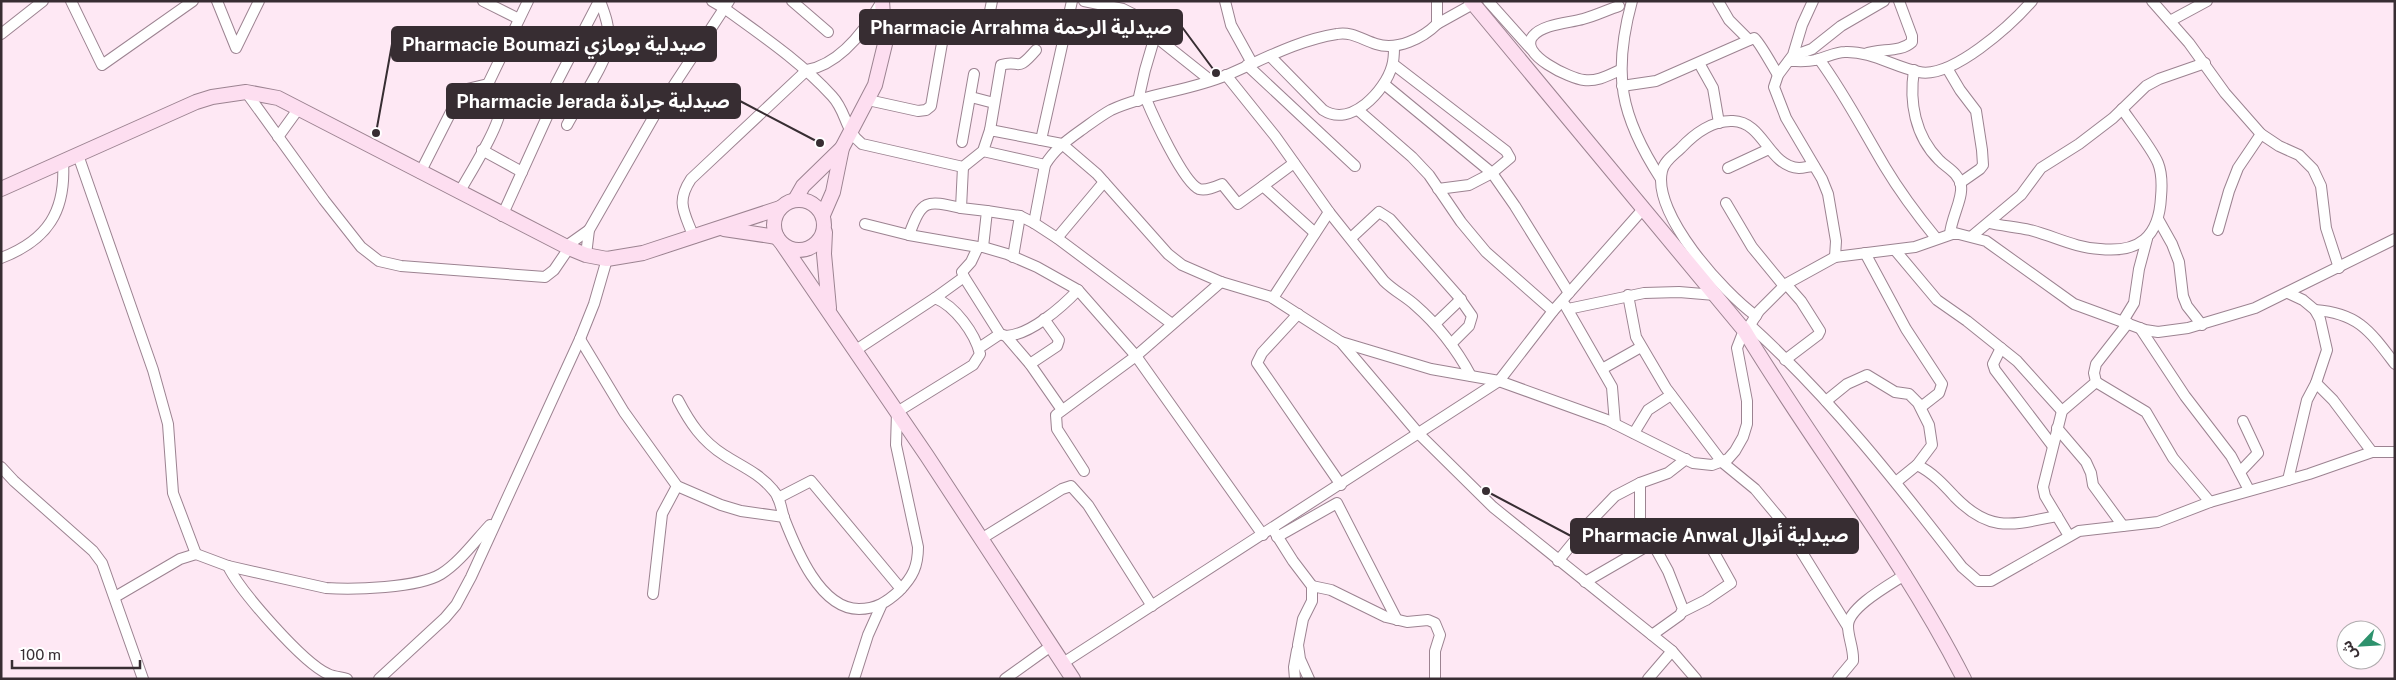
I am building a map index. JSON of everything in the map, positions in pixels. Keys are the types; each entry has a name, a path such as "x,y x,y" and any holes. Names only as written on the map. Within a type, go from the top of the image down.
{"main road":[{"path":"721,228 780,241 798,250 812,247 823,236 824,222 833,192 842,148 875,85 885,44 882,1"},
{"path":"1472,2 1715,295 1746,329 1778,387 1906,574 1964,679"},
{"path":"1,188 196,102 212,97 246,92 262,93 299,108 502,216 567,248 586,255 607,259 643,253 694,238 780,208 795,200 804,186 842,148"},
{"path":"795,200 812,202 824,222 824,254 829,309"},
{"path":"780,208 774,222 780,241 829,309 1073,679"}],"street":[{"path":"1,34 43,1"},
{"path":"71,1 102,65 193,1"},
{"path":"217,1 236,48 259,1"},
{"path":"483,1 519,19"},
{"path":"420,173 456,102 467,90 488,84 528,1"},
{"path":"567,125 605,57 610,44 606,16 599,1"},
{"path":"502,216 551,108 556,84 599,1"},
{"path":"792,1 828,32"},
{"path":"694,238 681,200 682,191 691,179 807,70 818,68 840,53 871,20 882,1"},
{"path":"988,21 992,1"},
{"path":"1041,140 1072,1"},
{"path":"1084,1 1110,4 1137,16 1155,36 1210,80"},
{"path":"1225,1 1231,25 1249,64 1356,166"},
{"path":"1437,1 1438,24"},
{"path":"1532,50 1530,40 1538,31 1584,19 1616,4 1631,6 1641,1"},
{"path":"1718,1 1728,20 1749,40"},
{"path":"1813,1 1802,25 1791,58 1778,74 1774,87 1786,118 1828,194 1836,241 1835,257"},
{"path":"1791,58 1812,49 1841,26 1884,1"},
{"path":"1864,55 1874,50 1902,48 1912,42 1912,36 1900,1"},
{"path":"1791,58 1807,62 1844,52 1864,55 1926,73 1947,68 1987,41 2032,1"},
{"path":"2152,1 2260,134 2279,146 2299,155 2313,169 2321,186 2326,228 2339,268"},
{"path":"2170,21 2207,1"},
{"path":"1034,223 1044,165 1062,144 1112,110 1226,75 1314,39 1339,33 1348,34 1376,44 1394,47 1425,35 1438,24 1472,2"},
{"path":"1490,2 1532,50 1546,63 1574,78 1596,79 1620,70"},
{"path":"246,92 361,247 379,261 401,266 545,277 554,270 567,248 588,230 719,3 807,70 841,108 849,132 862,144 962,167 983,151 990,130 1001,65 1006,63 1019,66 1024,64 1036,50"},
{"path":"1631,6 1620,70 1633,132 1661,179 1666,209 1686,239 1722,286 1736,301 1756,316"},
{"path":"1155,36 1145,70 1142,100 1190,181 1198,188 1205,190 1222,184 1238,204 1294,164"},
{"path":"1622,86 1656,81 1699,64 1754,38 1760,42 1765,56 1778,74"},
{"path":"868,100 918,112 926,110 931,106 942,43"},
{"path":"1270,56 1298,87 1329,114 1335,116 1358,110 1384,84 1393,64 1394,47"},
{"path":"1819,59 1849,104 1885,167 1936,238"},
{"path":"1393,64 1509,154 1508,161 1492,173 1469,185 1438,189"},
{"path":"1699,64 1714,88 1719,123"},
{"path":"1972,236 2022,195 2041,168 2079,144 2153,82 2205,64"},
{"path":"1947,68 1960,90 1976,111 1982,150 1983,165 1980,170 1960,183"},
{"path":"1914,70 1911,100 1920,132 1933,153 1954,173 1960,183 1961,195 1951,224 1950,234"},
{"path":"962,142 974,74"},
{"path":"1226,75 1275,136 1329,212 1384,281 1393,290 1416,306 1435,324 1451,344 1471,376"},
{"path":"459,193 482,150 501,107 498,94 488,84"},
{"path":"1384,84 1492,173 1516,206 1569,292"},
{"path":"971,97 994,103"},
{"path":"278,137 299,108"},
{"path":"2122,109 2158,162 2161,192 2158,219 2147,239 2139,269 2134,302 2126,322 2096,364 2094,373 2096,382 2146,412 2173,458 2210,502"},
{"path":"1358,110 1412,157 1486,252 1553,311"},
{"path":"1661,179 1665,164 1690,138 1719,123 1742,122 1758,134 1769,149 1782,160 1795,167 1814,166"},
{"path":"990,130 1062,144 1104,182 1168,254 1182,265 1221,282 1273,298 1341,342 1431,369 1499,381 1615,424 1693,463 1712,465 1728,459 1739,445 1747,424 1747,401 1737,348 1746,329 1785,285 1835,257 1915,247 1950,234 1972,236 1986,241 2074,304 2140,328 2158,332 2202,325 2255,308 2339,268 2395,238"},
{"path":"2218,230 2229,191 2238,168 2260,134"},
{"path":"1728,168 1769,149"},
{"path":"482,150 522,172"},
{"path":"983,151 1044,165"},
{"path":"78,155 153,370 168,424 173,493 196,554"},
{"path":"1,258 27,246 48,227 59,206 64,185 63,162"},
{"path":"961,208 962,167"},
{"path":"1057,238 1104,182"},
{"path":"1263,186 1315,233"},
{"path":"909,235 919,214 928,203 934,202 961,208 1020,216 1057,238 1172,324"},
{"path":"1726,202 1752,247 1801,301 1820,331 1818,335 1785,360"},
{"path":"1615,424 1613,394 1602,369 1565,305 1569,292 1644,208"},
{"path":"987,211 980,247 962,272 1003,335 1030,364 1062,410"},
{"path":"1273,298 1329,212"},
{"path":"1351,238 1374,215 1379,212 1384,214 1461,299 1472,316 1472,320 1451,344"},
{"path":"1013,257 1020,216"},
{"path":"2158,219 2172,244 2179,262 2183,296 2187,306 2202,325"},
{"path":"1989,223 2030,230 2070,244 2098,249 2118,250 2134,246 2147,239"},
{"path":"865,224 909,235 980,247 1013,257 1061,278 1078,290 1136,356 1263,535"},
{"path":"586,255 588,230"},
{"path":"1895,250 1937,300 2017,361 2062,411"},
{"path":"1865,254 1906,329 1931,363 1942,384 1940,393 1921,407"},
{"path":"379,679 445,618 456,605 580,339 594,304 607,259"},
{"path":"856,350 964,277"},
{"path":"1084,471 1057,429 1056,415 1136,356 1221,282"},
{"path":"979,348 1003,335 1013,336 1044,319 1078,290"},
{"path":"1275,533 1341,485 1499,381 1553,311 1565,305 1628,295 1661,292 1715,295"},
{"path":"2288,293 2304,300 2315,310 2320,319 2327,350 2316,382 2307,400 2288,480"},
{"path":"1628,295 1632,325 1641,347 1671,395 1722,462 1755,489 1785,525 1848,627"},
{"path":"854,679 864,647 881,606 901,589 912,576 918,563 918,547 896,446 897,412 979,359 979,348 952,308 935,298"},
{"path":"1435,324 1461,299"},
{"path":"2315,310 2336,311 2366,328 2395,364"},
{"path":"1298,314 1262,353 1256,363 1341,485"},
{"path":"1030,364 1057,346 1058,340 1044,319"},
{"path":"1746,329 1753,328 1826,401 1896,482 1962,567 1978,581 1991,581 2000,577 2079,531 2158,522 2210,502 2288,480 2372,452 2395,452"},
{"path":"2140,328 2190,401 2220,440 2249,490"},
{"path":"580,339 624,412 677,486 720,505 742,511 784,516"},
{"path":"1341,342 1419,434 1493,507 1672,651 1696,679"},
{"path":"1602,369 1641,347"},
{"path":"2001,348 1993,364 1995,370 2052,446"},
{"path":"1826,401 1847,384 1867,375 1895,392 1909,394 1921,407 1933,441 1930,449 1917,465 1896,482"},
{"path":"2069,536 2043,487 2062,411 2096,382"},
{"path":"2316,382 2333,400 2372,452"},
{"path":"1634,433 1648,410 1671,395"},
{"path":"678,400 702,437 724,455 760,476 775,491 805,564 833,602 855,609 881,606"},
{"path":"2240,472 2256,458 2258,453 2243,422"},
{"path":"2057,428 2086,462 2091,473 2093,485 2123,526"},
{"path":"1558,561 1610,501 1640,483 1668,473 1686,459"},
{"path":"1917,465 1942,483 1973,514 1980,518 2006,525 2057,516"},
{"path":"1,467 14,481 93,551 102,563 143,679"},
{"path":"778,498 811,481 901,589"},
{"path":"1640,483 1640,520 1678,591 1682,612"},
{"path":"653,594 662,514 677,486"},
{"path":"981,540 1062,489 1071,486 1088,506 1152,606"},
{"path":"1063,664 1263,535 1275,533 1337,504 1397,620"},
{"path":"115,597 180,559 196,554 228,566 326,588 340,589 418,583 442,574 496,520"},
{"path":"1585,582 1673,532 1700,534 1708,540 1731,583 1682,612 1652,635"},
{"path":"1275,533 1312,586 1312,601 1303,619 1294,658 1295,679"},
{"path":"228,566 240,587 290,642 327,676 347,679"},
{"path":"1838,679 1853,661 1848,627 1849,619 1858,608 1906,574"},
{"path":"1312,586 1331,590 1386,617 1407,622 1428,620 1438,626 1440,634 1435,651 1435,679"},
{"path":"1298,645 1300,659 1309,679"},
{"path":"1005,679 1051,646"},
{"path":"1648,679 1672,651"}],"place":[{"name":"Pharmacie Arrahma صيدلية الرحمة","path":"1216,73"},
{"name":"Pharmacie Boumazi صيدلية بومازي","path":"376,133"},
{"name":"Pharmacie Jerada صيدلية جرادة","path":"820,143"},
{"name":"Pharmacie Anwal صيدلية أنوال","path":"1486,491"}]}
